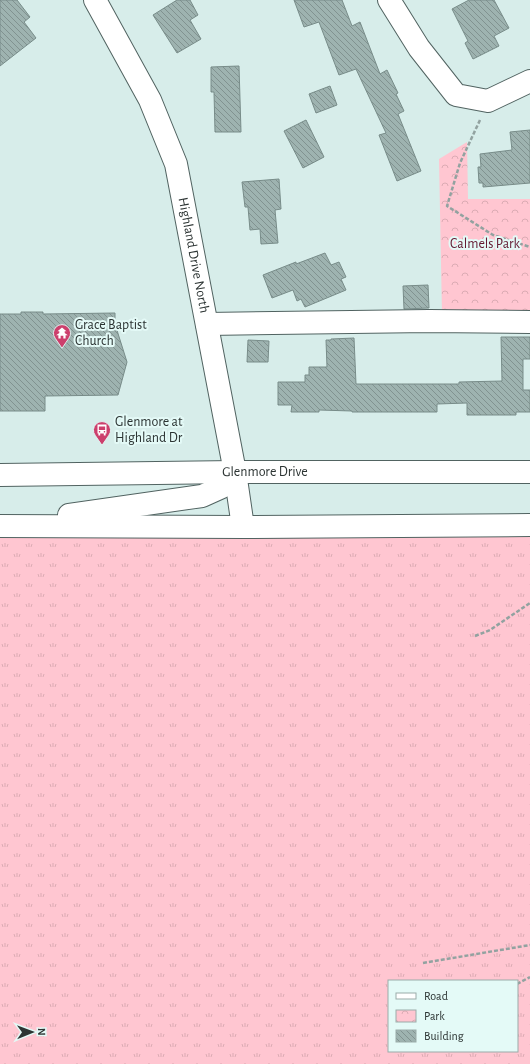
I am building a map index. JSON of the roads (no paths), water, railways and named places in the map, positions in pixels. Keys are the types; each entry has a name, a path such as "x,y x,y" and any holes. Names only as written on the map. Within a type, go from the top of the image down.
{"main road":[{"name":"Highland Drive North","path":"95,0 150,100 176,164 235,472 243,527"},
{"path":"389,0 420,48 456,95 488,101 530,81"},
{"path":"207,324 428,321 530,322"},
{"path":"0,525 202,496 222,488 235,472"},
{"name":"Glenmore Drive","path":"0,475 235,472 530,472"},
{"path":"0,525 243,527 530,525"}],"place":[{"name":"Grace Baptist Church","path":"62,348"},
{"name":"Glenmore at Highland Dr","path":"102,445"}],"park label":[{"name":"Calmels Park","path":"485,244"}]}
